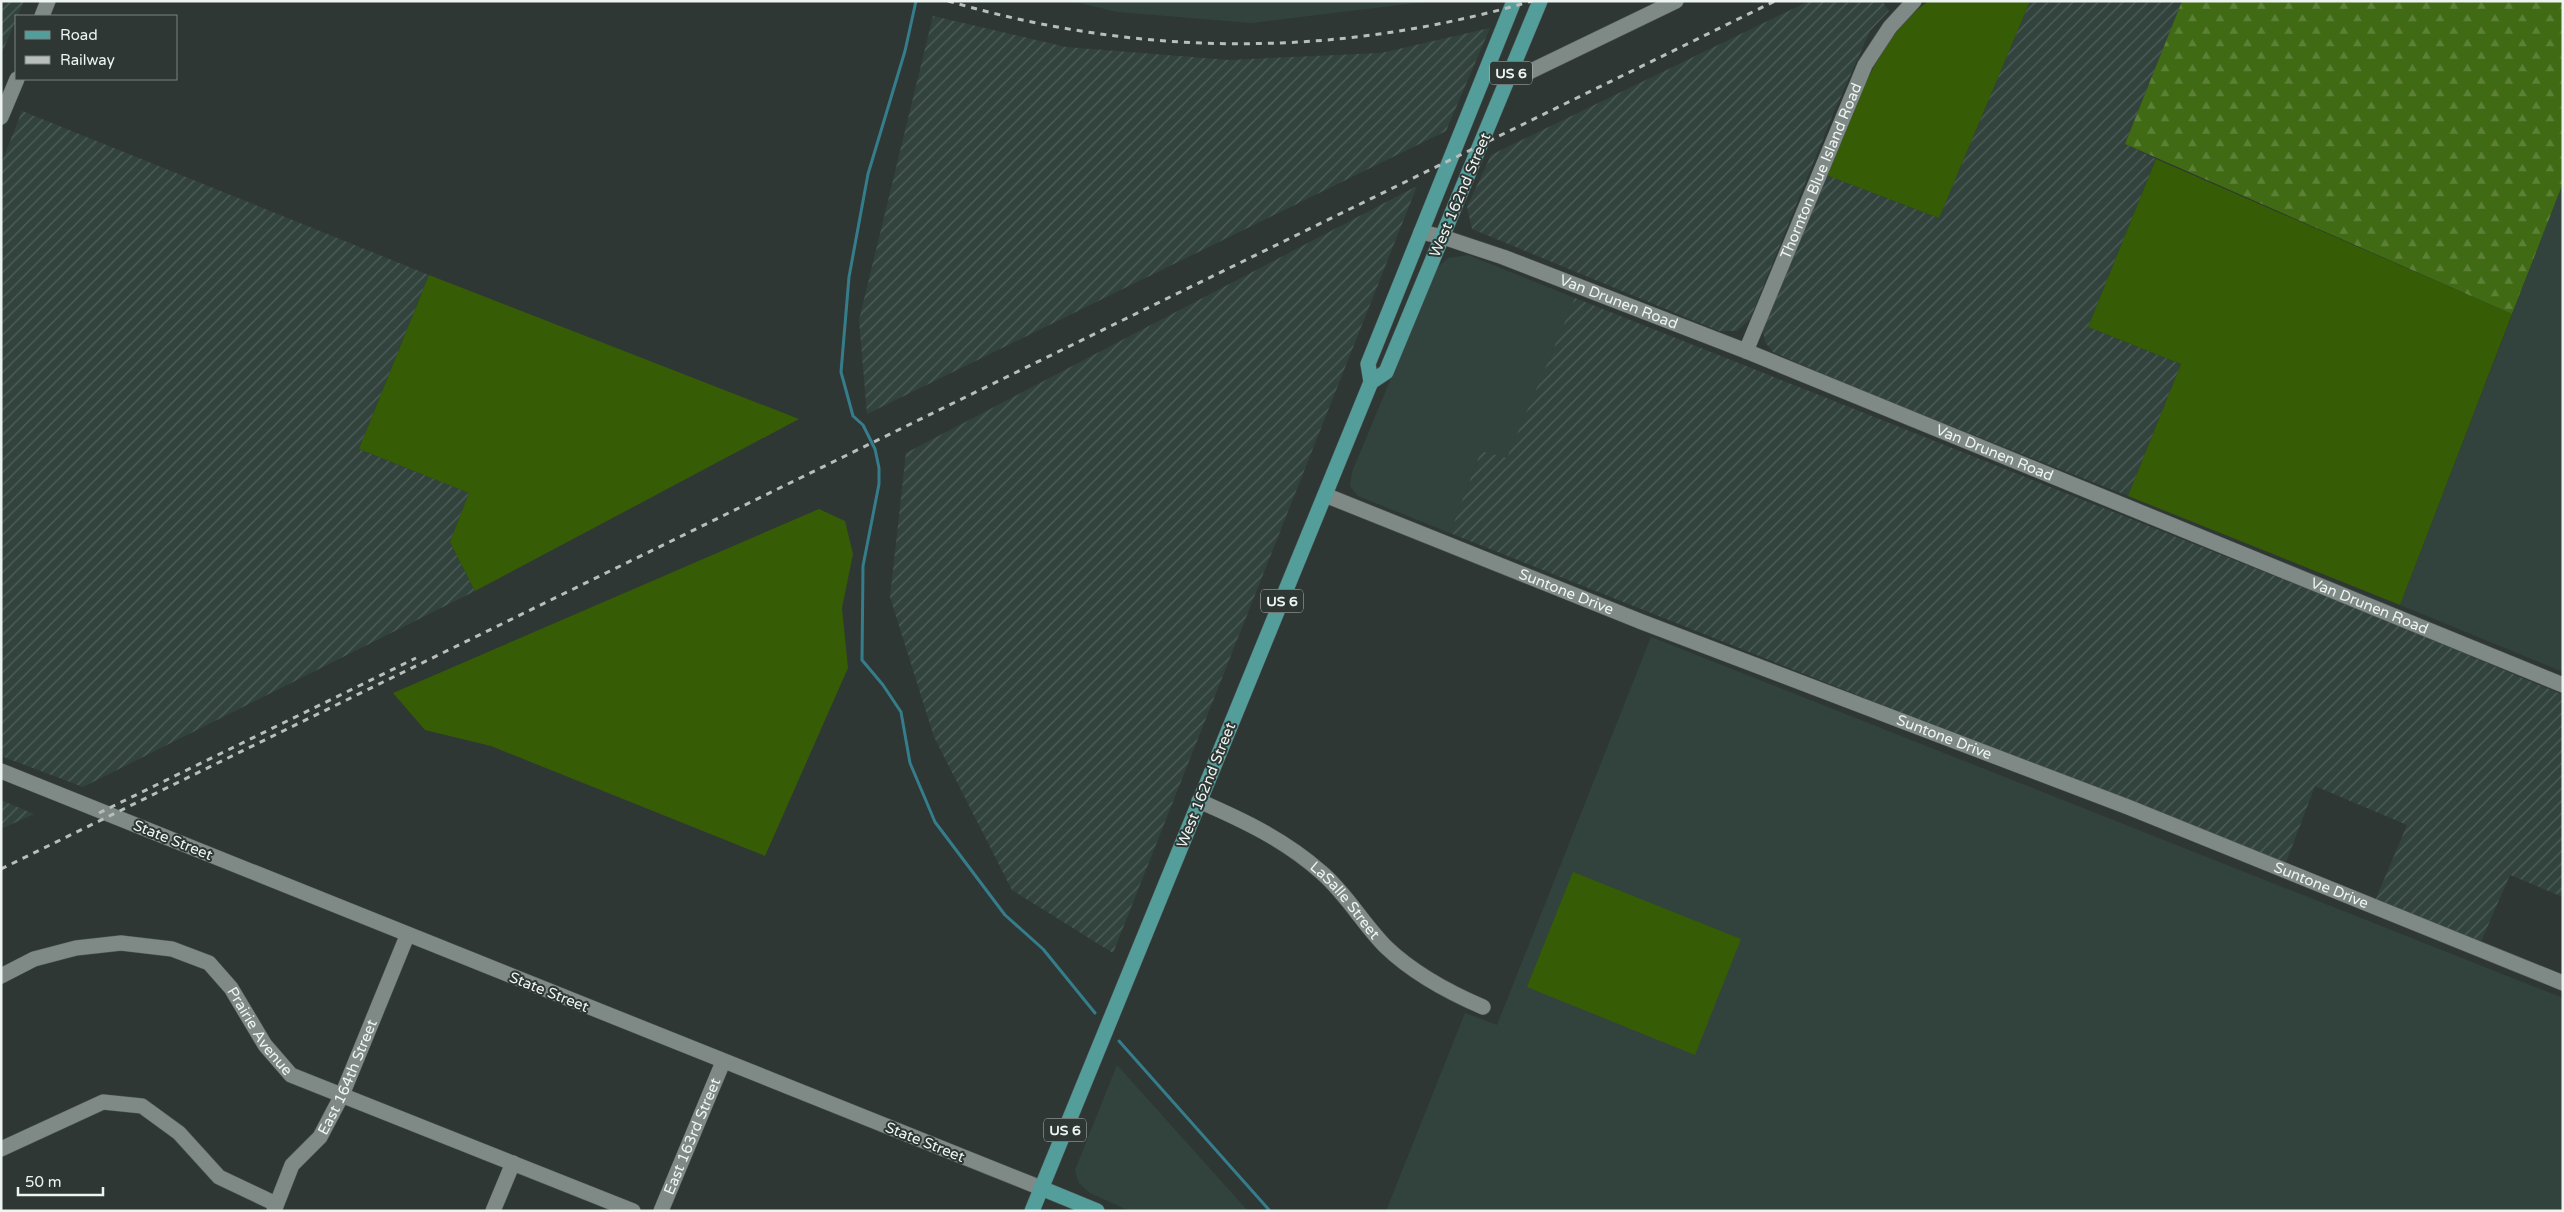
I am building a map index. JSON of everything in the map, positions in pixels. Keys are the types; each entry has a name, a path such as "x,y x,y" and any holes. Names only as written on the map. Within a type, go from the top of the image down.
{"main road":[{"name":"West 162nd Street","path":"1041,1188 1371,382 1368,364 1514,1"},
{"name":"West 162nd Street","path":"1371,382 1386,372 1540,1"},
{"path":"1488,66 1511,73"},
{"name":"US 6","path":"1032,1211 1041,1188"},
{"name":"State Street","path":"1041,1188 1097,1211"}],"street":[{"path":"42,15 48,1"},
{"path":"1511,73 1529,72 1676,1"},
{"name":"Thornton Blue Island Road","path":"1746,351 1864,65 1890,27 1914,1"},
{"path":"1,117 17,80"},
{"name":"Van Drunen Road","path":"1421,232 1443,237 1503,257 1746,351 2563,685"},
{"name":"Suntone Drive","path":"1325,495 1651,626 2128,807 2563,983"},
{"name":"State Street","path":"1,771 408,936 1041,1188"},
{"name":"LaSalle Street","path":"1199,801 1247,822 1284,843 1322,872 1386,947 1415,972 1452,994 1483,1008"},
{"name":"East 164th Street","path":"275,1207 292,1165 320,1136 342,1096 408,936"},
{"name":"Prairie Avenue","path":"1,976 34,959 76,948 121,943 172,949 208,963 231,988 265,1045 291,1075 633,1211"},
{"name":"East 163rd Street","path":"661,1211 723,1062"},
{"path":"1,1149 103,1102 142,1106 180,1133 219,1177 275,1207"},
{"path":"493,1211 513,1163"}],"shaded area":[{"path":"1,1 24,1 18,15 15,15 15,22 1,55"},
{"path":"1072,1 1432,1 1251,23 1117,12"},
{"path":"1809,1 1882,1 1889,11 1870,31 1833,114 1750,319 1737,331 1719,331 1472,229 1467,207 1491,155"},
{"path":"2030,1 2182,1 2125,144 2156,159 2088,327 2181,364 2128,496 1868,393 1773,352 1765,342 1763,330 1826,175 1939,218"},
{"path":"933,16 1066,47 1229,60 1381,53 1490,28 1446,131 867,414 859,320"},
{"path":"22,111 429,275 359,449 469,493 450,542 475,591 83,787 1,756 1,164"},
{"path":"2563,183 2563,672 2400,605"},
{"path":"1417,186 1113,953 1012,890 934,737 890,597 906,453"},
{"path":"1468,255 1575,298 1507,459 1481,451 1450,533 1358,496 1350,486 1352,472 1437,268 1448,258"},
{"path":"1575,298 2385,620 2563,695 2563,897 2510,875 2479,946 2375,901 2407,825 2315,786 2285,865 1450,533 1481,451 1507,458"},
{"path":"1651,637 2563,998 2563,1211 1386,1211 1465,1013 1497,1025"},
{"path":"1,800 34,814 1,829"},
{"path":"1117,1065 1248,1211 1130,1211 1090,1193 1079,1183 1075,1170"}],"green space":[{"path":"1929,1 2030,1 1939,218 1826,175 1855,105 1880,56 1911,15"},
{"path":"2182,1 2563,1 2563,183 2512,314 2125,144"},
{"path":"2156,159 2512,314 2400,605 2128,496 2181,364 2088,327"},
{"path":"429,275 799,419 475,591 450,542 469,493 359,449"},
{"path":"819,509 845,521 853,554 842,608 848,668 765,856 491,746 425,730 393,693"},
{"path":"1573,872 1741,939 1695,1055 1527,987"}],"waterway":[{"path":"916,1 905,51 868,174 849,277 841,372 853,416 863,425 875,449 879,468 879,484 863,566 862,660 883,685 901,712 910,763 935,822 1005,915 1043,949 1095,1013"},
{"path":"1119,1041 1270,1211"}],"railway":[{"path":"948,1 1021,20 1094,33 1167,41 1240,44 1313,41 1386,33 1459,20 1532,1"},
{"path":"1,869 1775,1"},
{"path":"99,813 416,658"}]}
